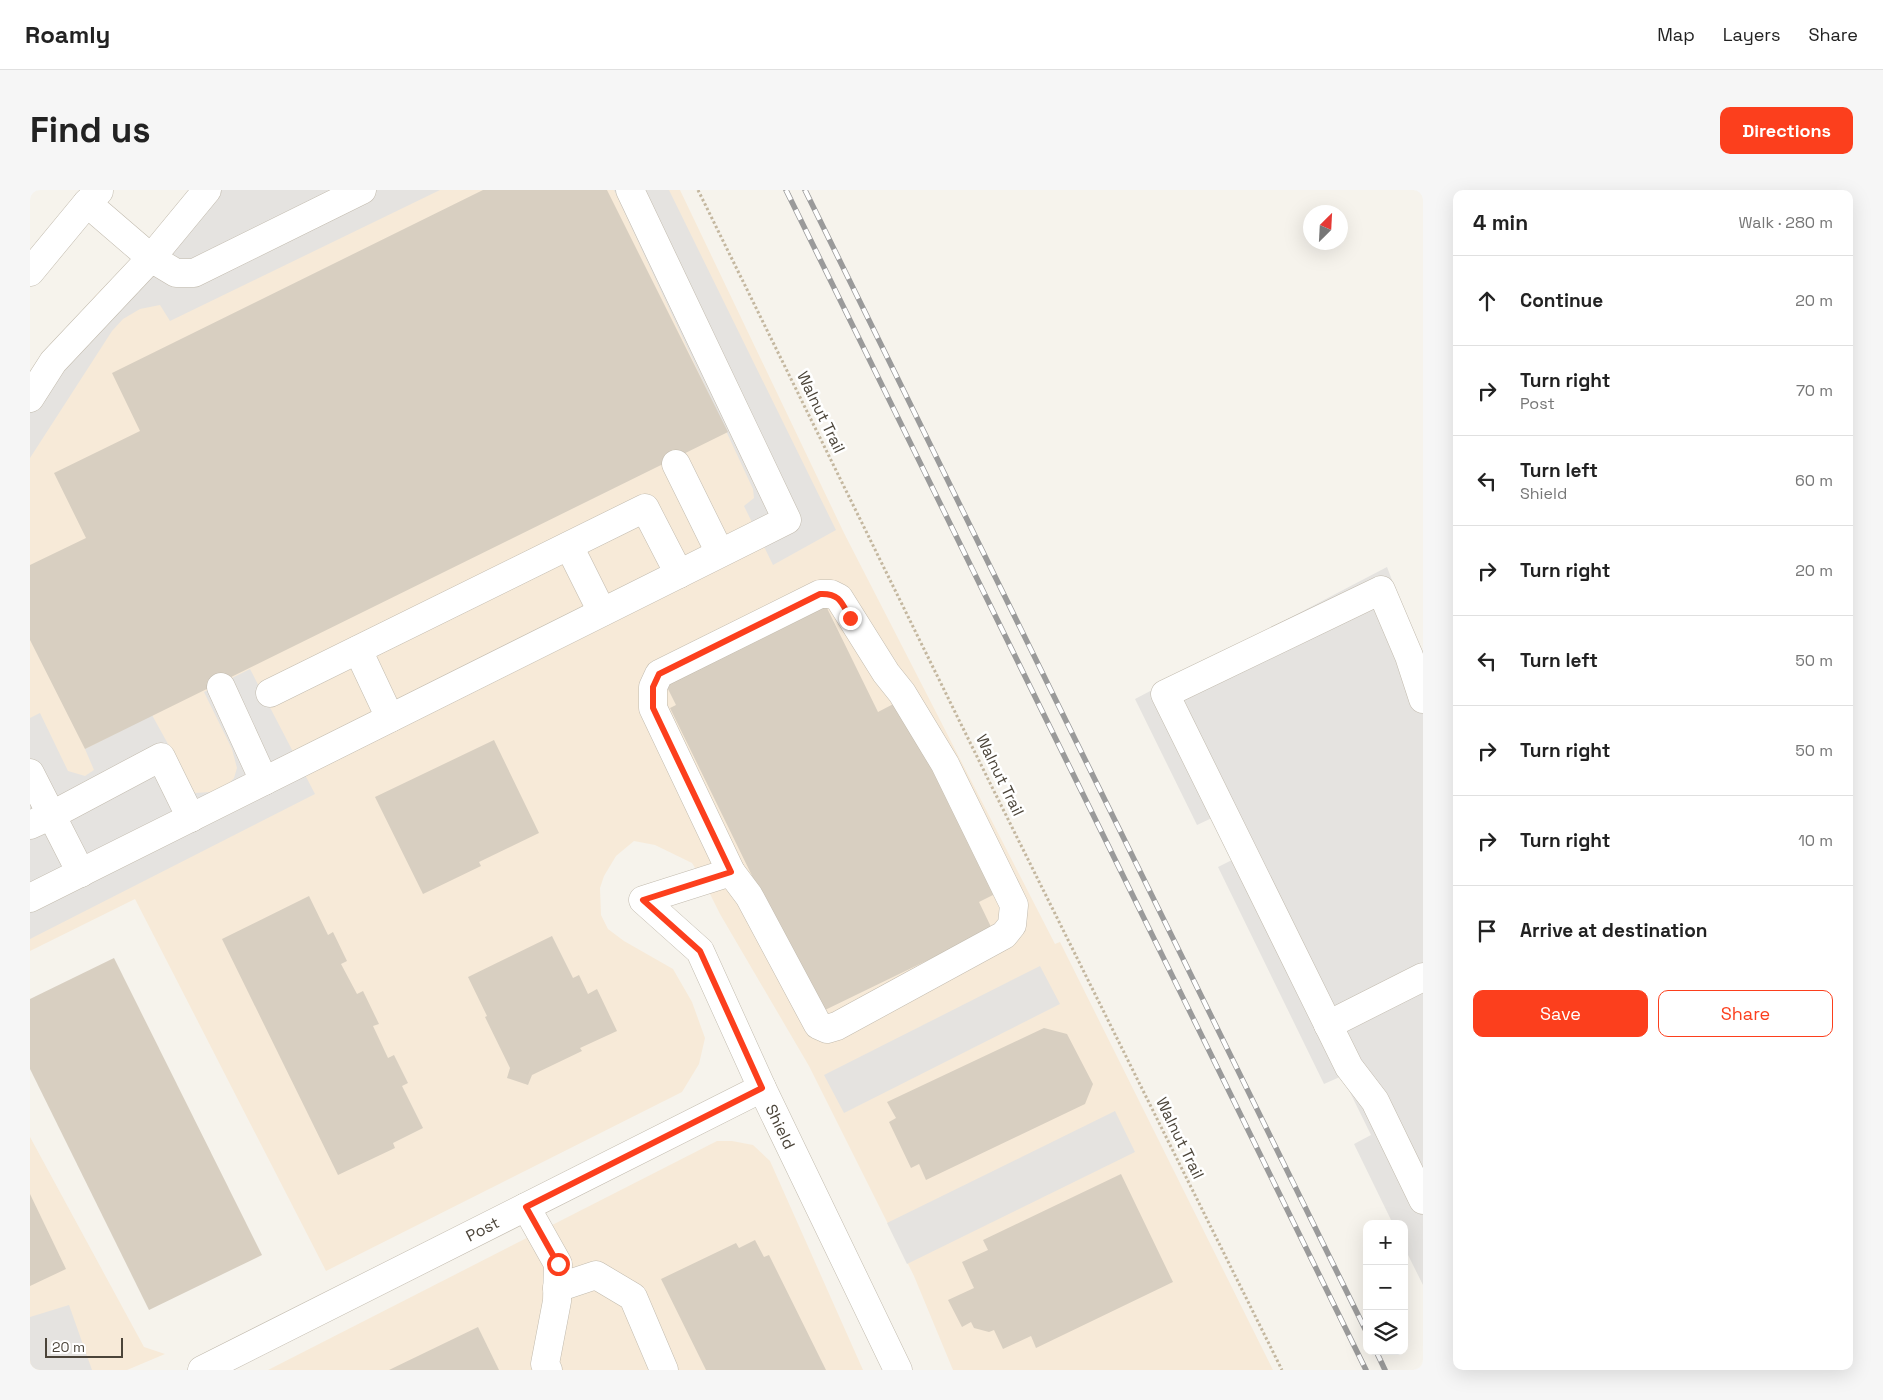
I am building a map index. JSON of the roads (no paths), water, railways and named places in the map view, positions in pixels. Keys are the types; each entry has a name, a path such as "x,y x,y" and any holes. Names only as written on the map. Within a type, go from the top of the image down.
{"street":[{"path":"30,398 54,362 151,258 207,190"},
{"path":"30,272 93,196 151,258 176,273 194,273 362,190"},
{"path":"30,898 787,520 630,190"},
{"path":"676,464 720,553"},
{"path":"270,693 645,508 679,574"},
{"path":"569,546 602,612"},
{"path":"1423,699 1381,590 1165,694 1349,1067 1374,1101 1423,1200"},
{"path":"820,594 831,594 839,598 886,673 902,693 945,764 1014,905 1012,925 1004,935 837,1026 827,1029 818,1025 749,896 731,872 653,708 653,687 659,674 820,594"},
{"path":"358,650 390,718"},
{"path":"221,687 264,781"},
{"path":"41,820 160,757 191,818"},
{"path":"30,773 41,820 81,873"},
{"name":"Shield","path":"731,872 643,900 700,951 762,1088 898,1370"},
{"path":"1328,1025 1423,977"},
{"name":"Post","path":"202,1370 762,1088"},
{"path":"526,1207 558,1264 557,1301 545,1364 548,1370"},
{"path":"557,1288 596,1274 633,1297 664,1370"}],"railway":[{"path":"786,190 1366,1370"},
{"path":"805,190 1363,1325"},
{"path":"1378,1355 1385,1370"}]}
